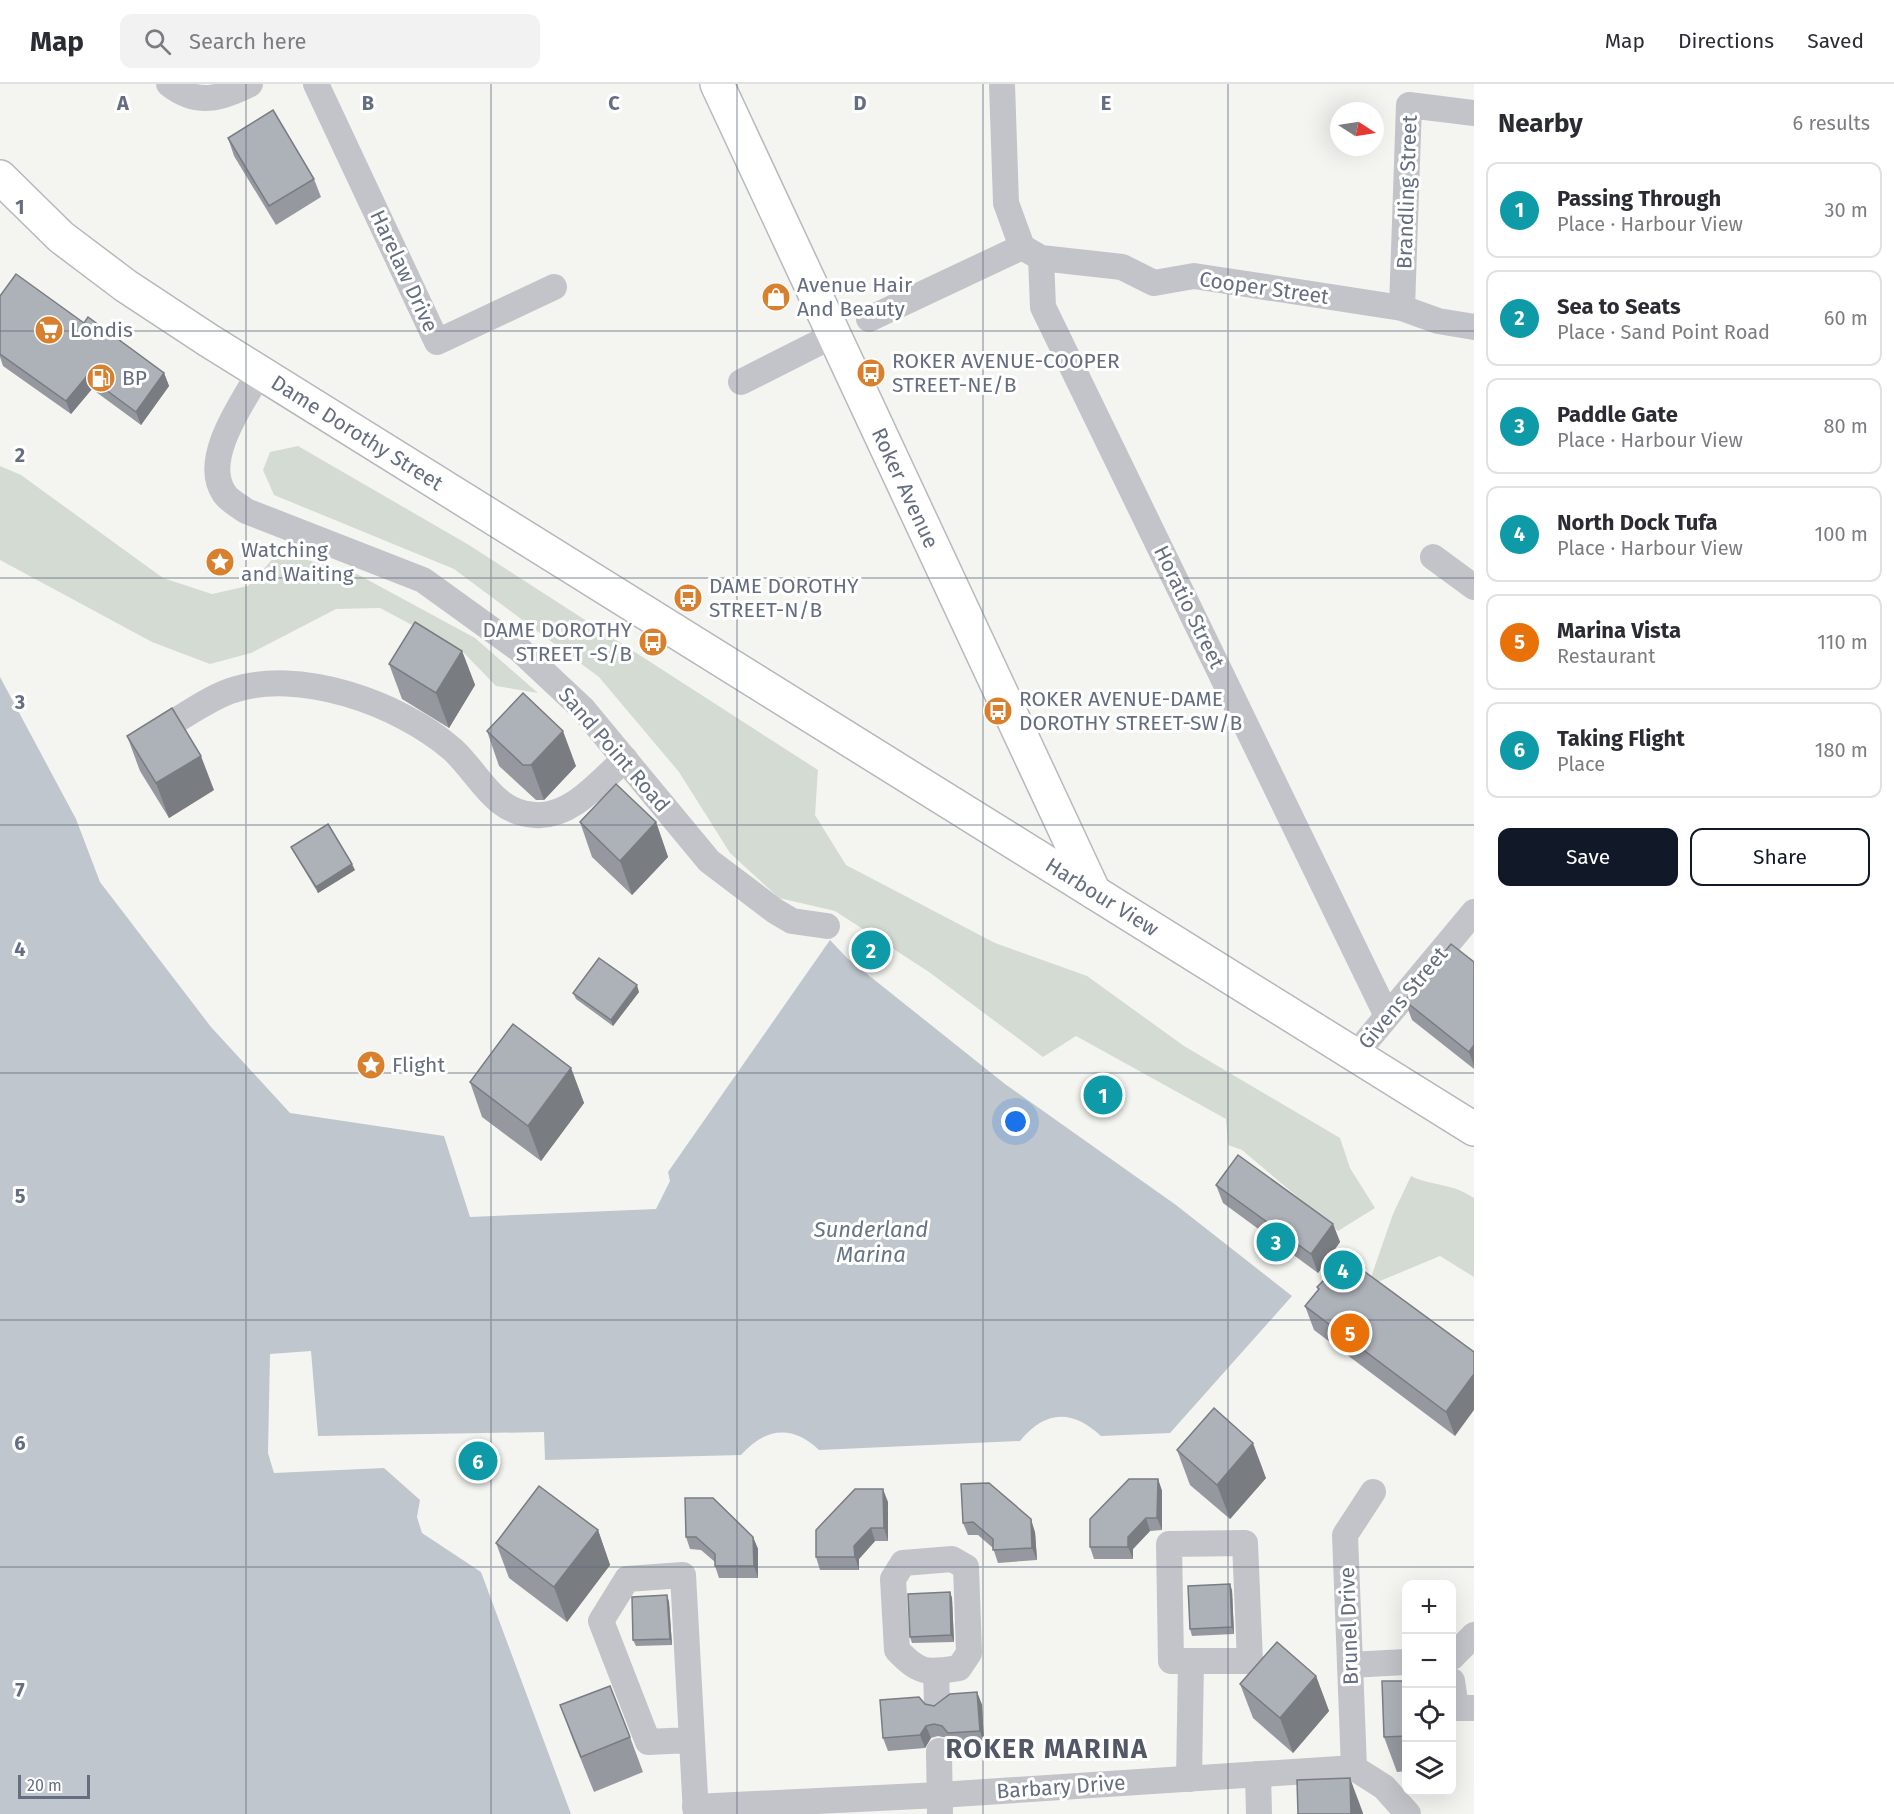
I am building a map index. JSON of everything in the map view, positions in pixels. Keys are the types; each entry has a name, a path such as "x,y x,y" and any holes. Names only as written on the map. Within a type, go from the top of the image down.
{"main road":[{"name":"Roker Avenue","path":"717,84 1094,892"},
{"name":"Dame Dorothy Street","path":"0,177 61,237 117,279 260,372 730,666"},
{"name":"Harbour View","path":"730,666 1474,1129"}],"street":[{"path":"169,84 192,97 221,98 250,84"},
{"name":"Harelaw Drive","path":"316,84 437,342 554,286"},
{"name":"Horatio Street","path":"1002,84 1005,203 1032,253 1043,307 1388,1016"},
{"name":"Brandling Street","path":"1402,308 1409,105 1474,112"},
{"path":"869,318 1032,253"},
{"name":"Cooper Street","path":"1032,253 1122,267 1154,283 1194,276 1402,308 1438,321 1474,327"},
{"path":"741,382 834,335"},
{"name":"Sand Point Road","path":"260,372 229,429 219,453 216,477 224,495 246,511 423,580 520,650 583,709 709,861 775,911 792,921 827,926"},
{"path":"1433,557 1474,588"},
{"path":"143,740 229,692 256,685 281,683 346,692 387,706 452,749 492,797 514,811 535,815 559,812 582,798 625,759"},
{"name":"Givens Street","path":"1354,1056 1474,912"},
{"name":"Brunel Drive","path":"1354,1768 1345,1535 1373,1492"},
{"path":"1245,1543 1250,1661 1191,1660 1171,1661 1169,1544 1245,1543"},
{"path":"952,1559 966,1567 969,1653 959,1668 936,1671 915,1668 897,1650 893,1579 903,1563 952,1559"},
{"path":"690,1740 648,1742 601,1621 627,1579 683,1575 695,1810"},
{"path":"1456,1653 1474,1635"},
{"path":"1189,1779 1191,1660"},
{"path":"1350,1665 1402,1662"},
{"path":"936,1671 937,1703"},
{"path":"1453,1688 1456,1708 1474,1708"},
{"path":"939,1751 939,1804"},
{"path":"1354,1768 1384,1787 1408,1814"},
{"name":"Barbary Drive","path":"695,1810 939,1804 1189,1779 1354,1768"},
{"path":"1258,1774 1259,1814"}],"shaded area":[{"path":"298,446 469,545 818,770 815,815 846,865 995,943 1087,976 1184,1046 1340,1138 1350,1168 1375,1208 1338,1231 1242,1150 1228,1145 1226,1119 1076,1036 1043,1057 929,972 835,911 779,898 730,853 679,772 599,677 454,569 274,495 263,470 270,452"},
{"path":"0,466 21,475 163,578 212,594 248,586 279,552 357,574 475,638 538,693 496,686 463,652 380,608 336,609 251,653 210,664 152,642 0,560"},
{"path":"1411,1176 1457,1189 1474,1198 1474,1277 1440,1256 1368,1286 1393,1214"}],"water":[{"name":"Sunderland Marina","path":"0,677 76,819 100,882 211,1027 290,1113 444,1136 470,1217 656,1209 670,1181 668,1172 830,940 847,958 1005,1084 1176,1205 1292,1296 1170,1433 1101,1436 1080,1421 1059,1417 1039,1423 1020,1441 819,1450 799,1436 779,1433 760,1439 741,1455 545,1460 544,1432 318,1436 311,1351 270,1354 268,1453 274,1473 384,1468 420,1500 417,1517 422,1533 481,1572 571,1814 0,1814"}],"building":[{"path":"273,110 314,179 269,206 228,138"},
{"path":"16,274 84,323 88,317 164,373 136,412 87,376 66,401 0,354 0,296"},
{"path":"415,622 462,651 436,693 389,664"},
{"path":"523,693 563,731 531,765 523,765 487,731"},
{"path":"172,708 201,756 156,783 127,736"},
{"path":"616,784 656,822 620,861 580,822"},
{"path":"328,824 352,864 316,887 291,847"},
{"path":"1451,944 1474,962 1474,1045 1469,1052 1405,1001"},
{"path":"599,958 637,985 611,1020 573,993"},
{"path":"513,1024 571,1068 528,1126 470,1082"},
{"path":"1238,1155 1333,1224 1311,1254 1216,1185"},
{"path":"1346,1258 1474,1352 1474,1374 1446,1412 1305,1306 1319,1289 1317,1287"},
{"path":"1214,1408 1253,1443 1217,1485 1177,1450"},
{"path":"1129,1479 1158,1479 1157,1518 1146,1518 1128,1537 1128,1547 1090,1547 1090,1519"},
{"path":"989,1483 1031,1519 1032,1548 993,1550 993,1539 973,1522 963,1523 961,1484"},
{"path":"539,1486 598,1530 554,1587 496,1543"},
{"path":"855,1489 883,1489 884,1528 871,1528 854,1546 855,1557 816,1557 816,1530"},
{"path":"685,1498 713,1498 753,1537 754,1566 715,1566 715,1554 696,1537 686,1537"},
{"path":"1230,1584 1232,1627 1190,1629 1188,1586"},
{"path":"950,1592 951,1635 910,1637 908,1594"},
{"path":"667,1595 670,1639 633,1640 632,1597"},
{"path":"1277,1642 1316,1676 1280,1718 1240,1684"},
{"path":"1382,1681 1402,1681 1402,1736 1384,1737"},
{"path":"610,1686 630,1737 581,1757 560,1705"},
{"path":"977,1692 980,1731 948,1733 942,1726 934,1724 926,1726 920,1735 883,1738 880,1700 919,1697 925,1704 934,1706 950,1694"},
{"path":"1350,1778 1351,1814 1298,1814 1297,1780"}],"place":[{"name":"Avenue Hair And Beauty","path":"776,297"},
{"name":"Londis","path":"49,330"},
{"name":"ROKER AVENUE-COOPER STREET-NE/B","path":"871,373"},
{"name":"BP","path":"101,378"},
{"name":"Watching and Waiting","path":"220,562"},
{"name":"DAME DOROTHY STREET-N/B","path":"688,598"},
{"name":"DAME DOROTHY STREET -S/B","path":"653,642"},
{"name":"ROKER AVENUE-DAME DOROTHY STREET-SW/B","path":"998,711"},
{"name":"Sea to Seats","path":"871,950"},
{"name":"Flight","path":"371,1065"},
{"name":"Passing Through","path":"1103,1095"},
{"name":"Paddle Gate","path":"1276,1242"},
{"name":"North Dock Tufa","path":"1343,1270"},
{"name":"Marina Vista","path":"1350,1333"},
{"name":"Taking Flight","path":"478,1461"}],"district":[{"name":"ROKER MARINA","path":"1047,1749"}]}
